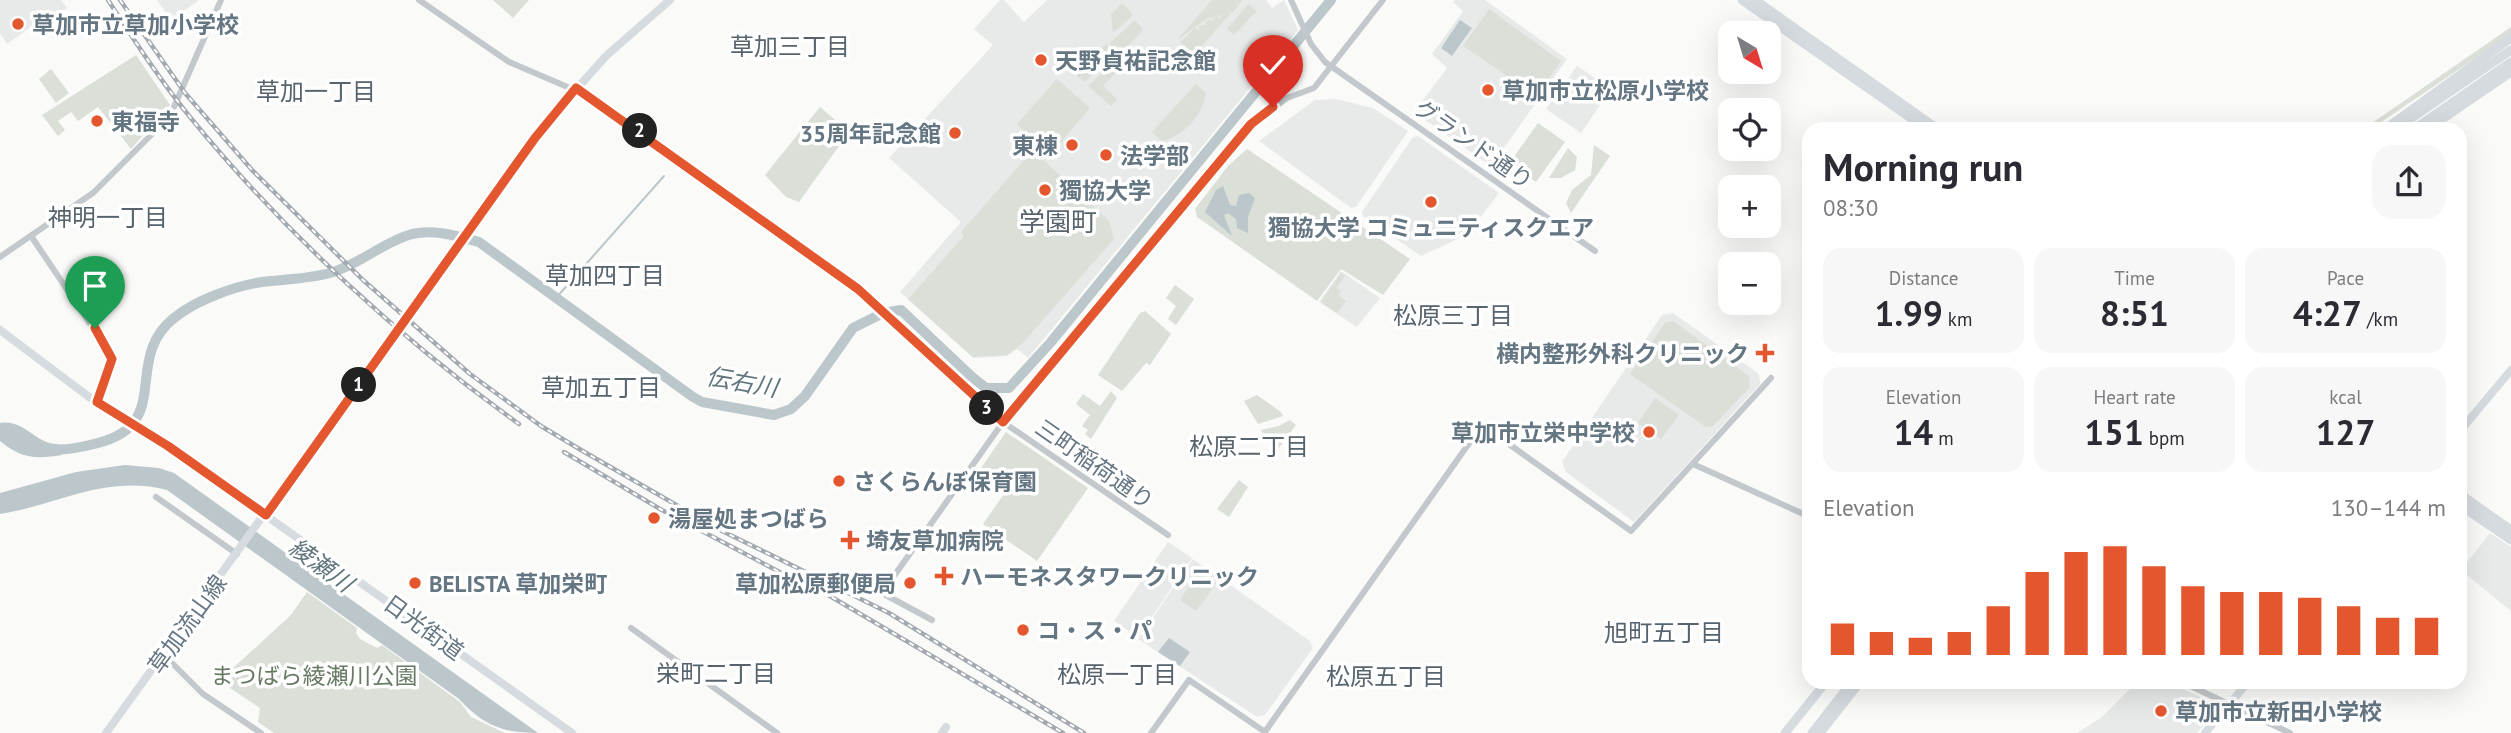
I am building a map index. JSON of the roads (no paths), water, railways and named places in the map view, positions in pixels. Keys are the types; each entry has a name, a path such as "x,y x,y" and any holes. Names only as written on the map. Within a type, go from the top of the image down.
{"highway":[{"path":"1742,0 1917,122"},
{"path":"1755,0 1929,122"},
{"path":"2395,122 2511,38"},
{"path":"2397,122 2511,44"},
{"path":"2406,122 2511,50"},
{"path":"2425,122 2511,62"},
{"path":"2438,122 2511,70"},
{"path":"2432,122 2511,70"},
{"path":"2467,499 2511,530"},
{"path":"2467,510 2511,540"},
{"path":"1779,733 1814,689"},
{"path":"1785,733 1820,689"},
{"path":"1791,733 1826,689"},
{"path":"1805,733 1840,689"},
{"path":"1812,733 1847,689"},
{"path":"1820,733 1855,689"}],"main road":[{"name":"草加流山線","path":"106,733 240,552 535,138 606,56 670,0"},
{"name":"日光街道","path":"0,330 97,402 266,515 572,733"},
{"path":"2467,423 2511,370"},
{"path":"2205,733 2242,689"}],"street":[{"path":"0,257 93,193 170,116 221,0"},
{"name":"三町稲荷通り","path":"419,0 509,62 576,88 720,188 878,306 1003,422 1168,535"},
{"name":"グランド通り","path":"1291,0 1311,44 1331,66 1595,251"},
{"path":"932,620 882,593 1003,422 1251,124 1287,98 1314,88 1383,0"},
{"path":"31,236 110,353 111,365 97,402"},
{"path":"1151,733 1189,680 1264,732 1482,425 1631,531 1771,378"},
{"path":"1693,464 1802,513"},
{"path":"156,497 240,552"},
{"path":"631,628 777,733"},
{"path":"164,656 203,694 261,733"},
{"path":"2197,689 2290,733"}],"waterway":[{"name":"伝右川","path":"46,448 65,449 98,443 121,434 135,421 142,406 151,352 159,334 174,318 193,305 228,290 251,284 330,273 351,265 391,242 412,234 429,232 479,242 702,402 774,415 791,409 805,396 853,328 883,313 901,310 986,388 1009,388 1051,342 1331,0"},
{"path":"556,298 664,176"}],"railway":[{"path":"108,0 179,103 264,201 387,320 519,424"},
{"path":"120,0 185,93 252,170 363,280 470,374 541,426 581,450 718,529 889,613 1084,733"},
{"path":"564,452 660,509 812,589"},
{"path":"806,582 1063,733"}],"place":[{"name":"草加市立草加小学校","path":"18,24"},
{"name":"天野貞祐記念館","path":"1041,60"},
{"name":"草加市立松原小学校","path":"1488,90"},
{"name":"東福寺","path":"97,121"},
{"name":"35周年記念館","path":"955,133"},
{"name":"東棟","path":"1072,145"},
{"name":"法学部","path":"1106,155"},
{"name":"獨協大学","path":"1045,190"},
{"name":"獨協大学 コミュニティスクエア","path":"1431,202"},
{"name":"横内整形外科クリニック","path":"1765,353"},
{"name":"草加市立栄中学校","path":"1649,432"},
{"name":"さくらんぼ保育園","path":"839,481"},
{"name":"湯屋処まつばら","path":"654,518"},
{"name":"埼友草加病院","path":"850,540"},
{"name":"ハーモネスタワークリニック","path":"944,576"},
{"name":"BELISTA 草加栄町","path":"415,583"},
{"name":"草加松原郵便局","path":"910,583"},
{"name":"コ・ス・パ","path":"1023,630"},
{"name":"草加市立新田小学校","path":"2161,711"}],"district":[{"name":"草加三丁目","path":"790,46"},
{"name":"草加一丁目","path":"316,91"},
{"name":"神明一丁目","path":"108,217"},
{"name":"学園町","path":"1058,221"},
{"name":"草加四丁目","path":"605,275"},
{"name":"松原三丁目","path":"1453,315"},
{"name":"草加五丁目","path":"601,387"},
{"name":"松原二丁目","path":"1249,446"},
{"name":"旭町五丁目","path":"1664,632"},
{"name":"栄町二丁目","path":"716,673"},
{"name":"松原一丁目","path":"1117,674"},
{"name":"松原五丁目","path":"1386,676"}],"water label":[{"name":"綾瀬川","path":"321,565"}],"park label":[{"name":"まつばら綾瀬川公園","path":"314,675"}]}
